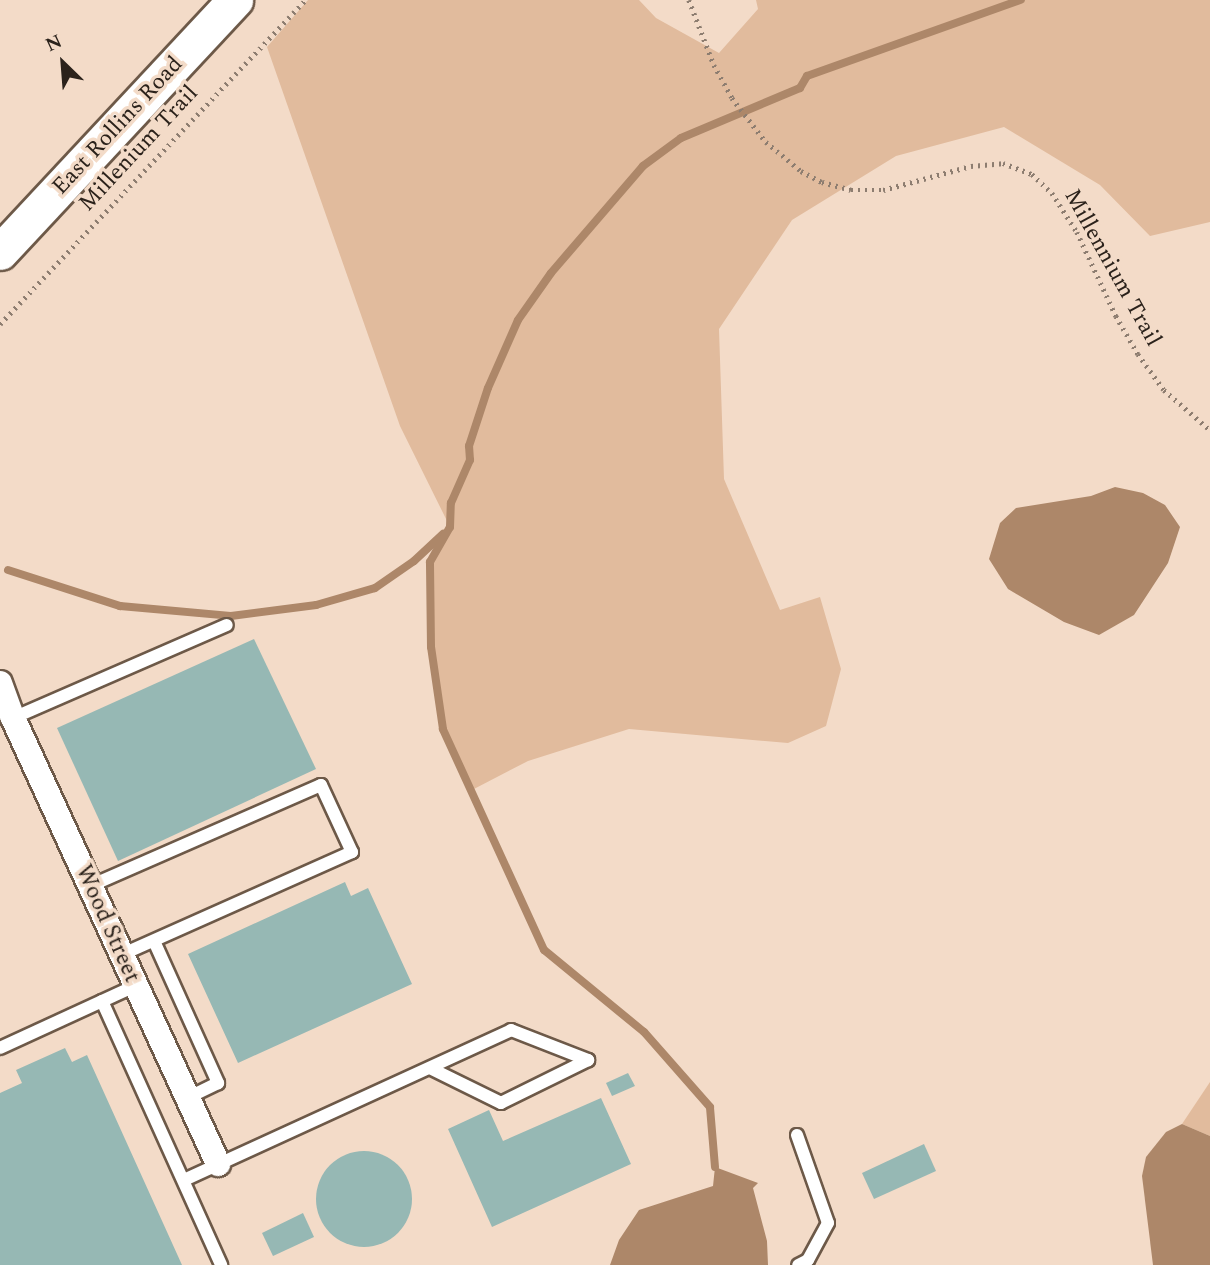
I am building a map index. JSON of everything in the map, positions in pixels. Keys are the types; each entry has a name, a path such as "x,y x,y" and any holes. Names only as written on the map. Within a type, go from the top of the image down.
{"main road":[{"name":"East Rollins Road","path":"0,252 235,0"}],"street":[{"name":"Wood Street","path":"0,683 13,718 218,1164"}],"lane":[{"path":"13,718 227,625"},
{"path":"90,886 321,785 352,852 121,955"},
{"path":"154,941 218,1083 187,1098"},
{"path":"0,1048 135,986"},
{"path":"102,1001 221,1265"},
{"path":"184,1180 511,1030 588,1060 501,1103 430,1068"},
{"path":"797,1135 828,1223 808,1261 798,1265"}],"path":[{"name":"Millenium Trail","path":"0,324 305,0"},
{"name":"Millennium Trail","path":"689,0 714,65 748,120 782,158 822,182 851,190 883,190 971,166 1003,163 1032,174 1052,193 1077,232 1116,316 1151,372 1164,390 1210,430"}],"shaded area":[{"path":"308,0 639,0 656,18 719,53 758,9 756,0 1210,0 1210,222 1150,236 1100,185 1004,127 896,156 792,220 719,329 724,479 780,610 820,597 841,669 826,726 788,743 629,729 528,761 472,790 443,728 431,647 430,562 450,527 400,426 267,47"},
{"path":"1115,487 1143,493 1165,505 1180,527 1168,563 1134,615 1099,635 1064,622 1008,589 989,559 1000,523 1016,508 1091,496"},
{"path":"1210,1082 1210,1136 1182,1124"},
{"path":"1182,1124 1210,1136 1210,1265 1153,1265 1142,1176 1146,1157 1166,1132"},
{"path":"715,1167 758,1183 753,1188 767,1241 768,1265 610,1265 619,1240 639,1210 713,1186"}],"building":[{"path":"254,639 316,769 118,861 57,728"},
{"path":"345,882 351,896 368,888 412,984 238,1063 188,954"},
{"path":"65,1048 72,1062 87,1055 182,1265 0,1265 0,1093 22,1083 16,1070"},
{"path":"628,1073 635,1086 612,1096 606,1083"},
{"path":"601,1098 631,1164 492,1227 448,1129 489,1110 503,1141"},
{"path":"924,1144 936,1171 874,1199 862,1173"},
{"path":"364,1151 383,1154 398,1165 409,1180 412,1199 409,1218 398,1233 383,1244 364,1247 345,1244 330,1233 319,1218 316,1199 319,1180 330,1165 345,1154"},
{"path":"303,1213 314,1237 273,1256 262,1233"}],"waterway":[{"path":"715,1167 710,1107 644,1032 544,950 443,729 431,647 430,562 450,527 451,503 470,460 469,446 488,388 518,320 551,273 643,166 681,138 800,88 807,76 1021,0"},
{"path":"8,570 120,606 231,616 316,605 375,588 414,561 443,534"}]}
